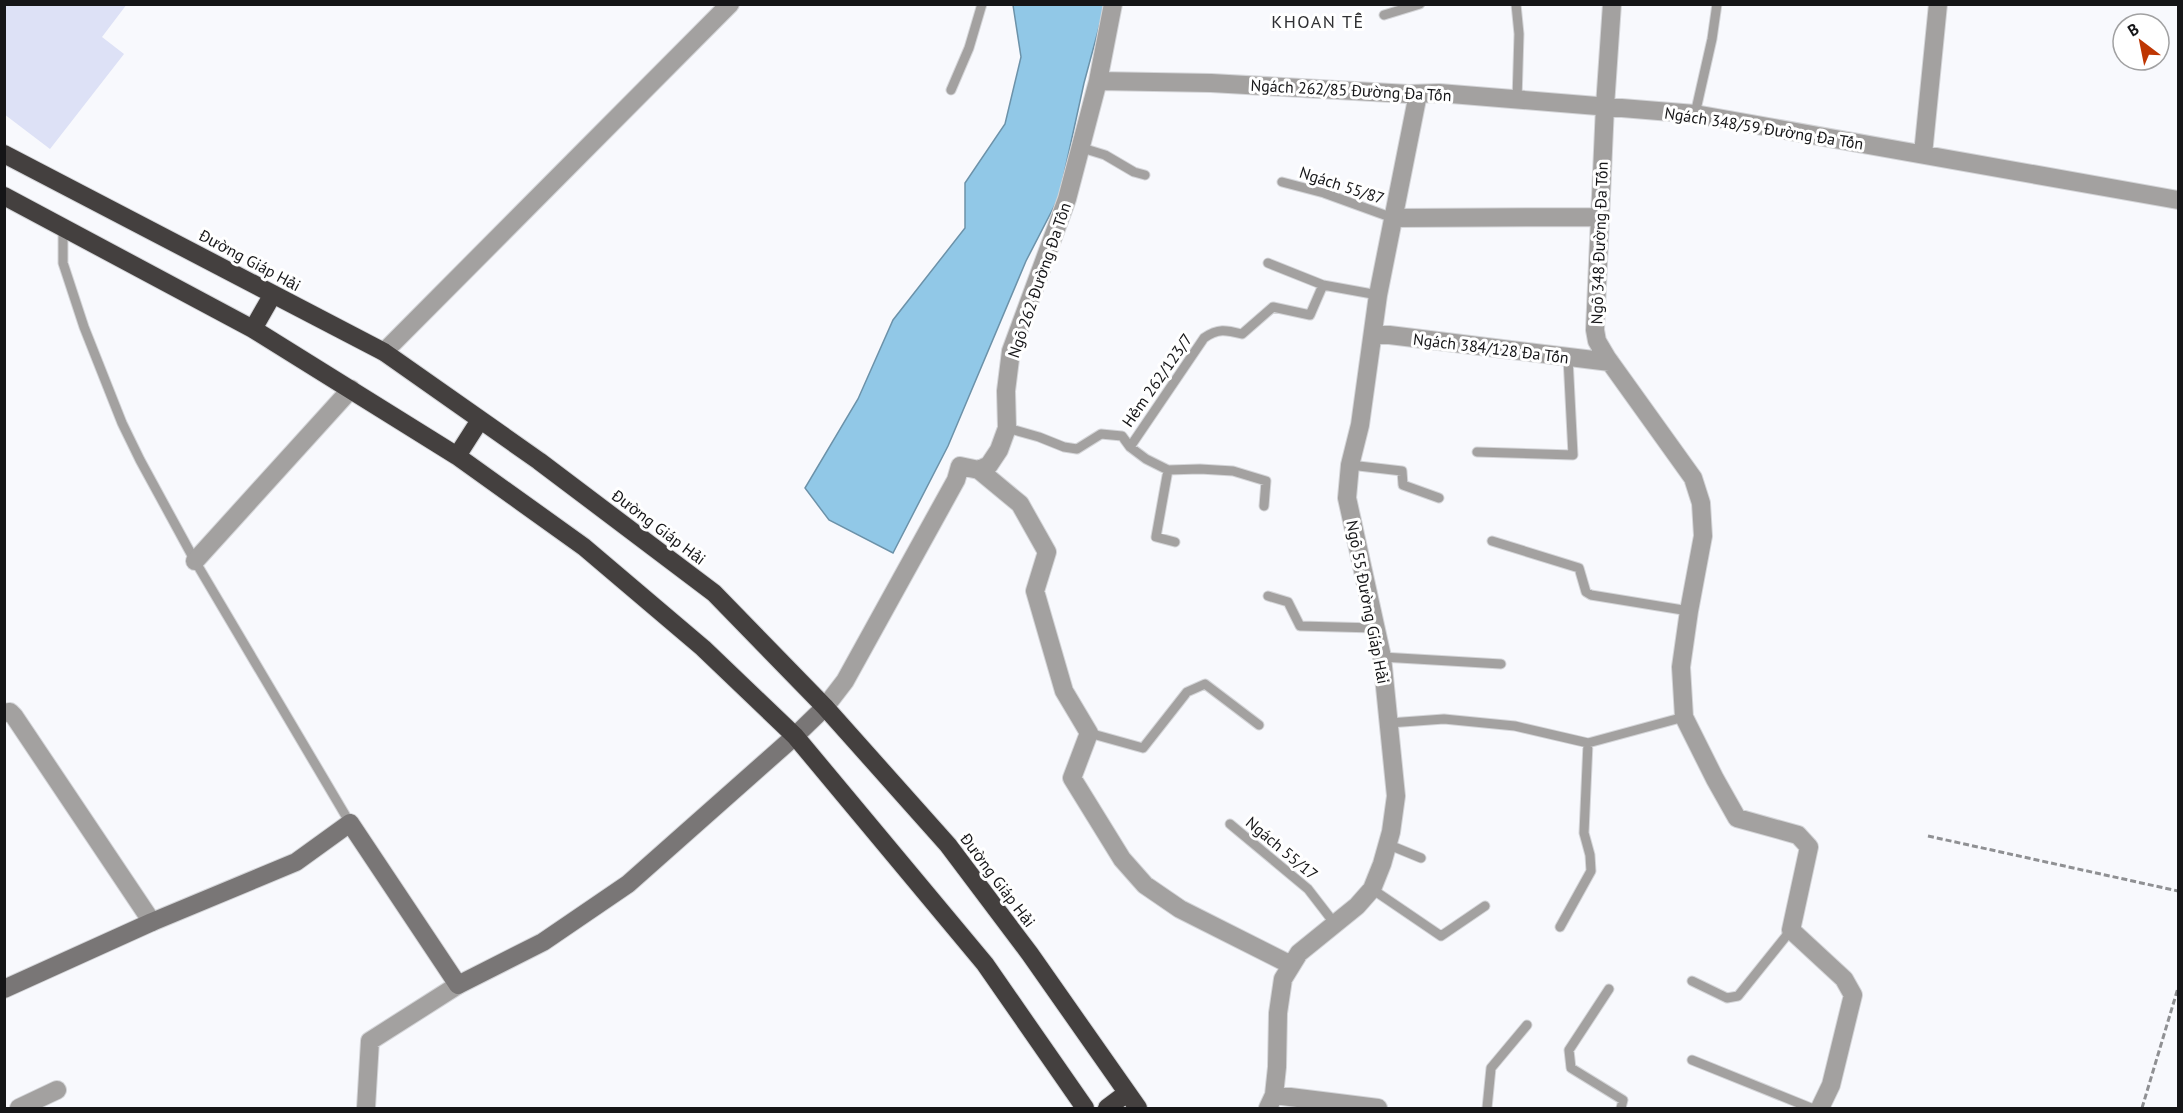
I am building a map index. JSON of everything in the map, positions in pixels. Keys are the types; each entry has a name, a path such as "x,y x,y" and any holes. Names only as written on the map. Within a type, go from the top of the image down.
{"highway":[{"name":"Đường Giáp Hải","path":"4,154 384,352 539,461 714,592 825,706 948,845 1030,954 1138,1108"},
{"path":"4,196 253,329 457,456 584,547 703,648 795,736 985,964 1085,1108"},
{"path":"253,329 273,294"},
{"path":"457,456 480,420"},
{"path":"1107,1108 1127,1093"}],"street":[{"path":"384,352 730,4"},
{"name":"Ngõ 262 Đường Đa Tôn","path":"825,706 845,681 956,480 960,466 979,470 989,465 999,450 1007,428 1006,391 1011,351 1067,199 1098,81 1113,4"},
{"name":"Ngõ 348 Đường Đa Tốn","path":"1612,4 1599,218 1595,330 1597,341 1693,478 1701,503 1703,536 1681,667 1684,717 1714,779 1737,818 1798,835 1809,848 1791,930"},
{"path":"1923,154 1938,4"},
{"name":"Ngách 262/85 Đường Đa Tốn","path":"1098,81 1211,83 1418,94 1439,93 1605,106"},
{"name":"Ngõ 55 Đường Giáp Hải","path":"1271,1102 1283,979 1299,953 1335,924 1372,889 1387,844 1396,796 1382,657 1347,498 1350,465 1360,425 1378,295 1418,94"},
{"name":"Ngách 348/59 Đường Đa Tốn","path":"1605,106 1695,114 2178,200"},
{"path":"1393,218 1599,218"},
{"name":"Ngách 384/128 Đa Tốn","path":"1373,333 1610,362"},
{"path":"195,561 351,389"},
{"path":"979,470 1020,504 1047,552 1035,591 1064,691 1089,733 1072,778 1122,859 1145,885 1180,909 1291,965"},
{"path":"366,1108 370,1041 458,985 543,942 628,884 795,736 825,706"},
{"path":"4,713 10,712 14,716 152,922"},
{"path":"4,989 152,922 296,862 350,823 458,985"},
{"path":"1791,930 1844,979 1853,995 1831,1085 1820,1108"},
{"path":"19,1108 57,1090"},
{"path":"1271,1102 1378,1108"}],"lane":[{"path":"951,90 969,48 982,4"},
{"path":"1384,15 1420,4"},
{"path":"1516,4 1519,34 1518,99"},
{"path":"1695,114 1712,39 1717,4"},
{"path":"1079,147 1105,155 1134,172 1145,175"},
{"name":"Ngách 55/87","path":"1282,182 1324,193 1393,218"},
{"path":"63,227 63,263 88,337 122,423 195,561 350,823"},
{"path":"1268,263 1323,285 1378,295"},
{"name":"Hẻm 262/123/7","path":"1130,447 1204,338 1214,331 1224,329 1242,334 1273,307 1310,315 1323,285"},
{"path":"1477,452 1573,455 1568,358"},
{"path":"1007,428 1064,447 1077,448 1101,434 1122,436 1130,447 1146,459 1168,470 1233,471 1266,481 1264,506"},
{"path":"1350,465 1402,471 1403,485 1439,498"},
{"path":"1168,470 1156,537 1175,542"},
{"path":"1492,541 1579,568 1586,592 1591,595 1689,611"},
{"path":"1268,596 1288,602 1300,626 1375,628"},
{"path":"1382,657 1501,664"},
{"path":"1089,733 1143,748 1187,692 1205,684 1259,725"},
{"path":"1389,723 1444,719 1467,721 1515,726 1588,743 1684,717"},
{"path":"1560,927 1591,871 1590,855 1584,833 1588,743"},
{"name":"Ngách 55/17","path":"1230,824 1308,889 1335,924"},
{"path":"1387,844 1421,858"},
{"path":"1372,889 1441,936 1485,906"},
{"path":"1692,981 1727,998 1738,996 1791,930"},
{"path":"1609,989 1569,1050 1571,1068 1623,1100 1620,1108"},
{"path":"1487,1108 1491,1068 1527,1025"},
{"path":"1692,1060 1811,1108"}],"path":[{"path":"1928,836 2178,891"},
{"path":"2142,1108 2178,988"}],"water":[{"path":"1013,5 1105,5 1084,83 1059,197 1026,261 948,446 893,553 829,520 805,488 858,399 893,320 965,228 965,183 1005,124 1021,57"}],"building":[{"path":"4,4 127,4 102,37 124,54 50,149 4,114"}],"district":[{"name":"KHOAN TẾ","path":"1318,21"}]}
